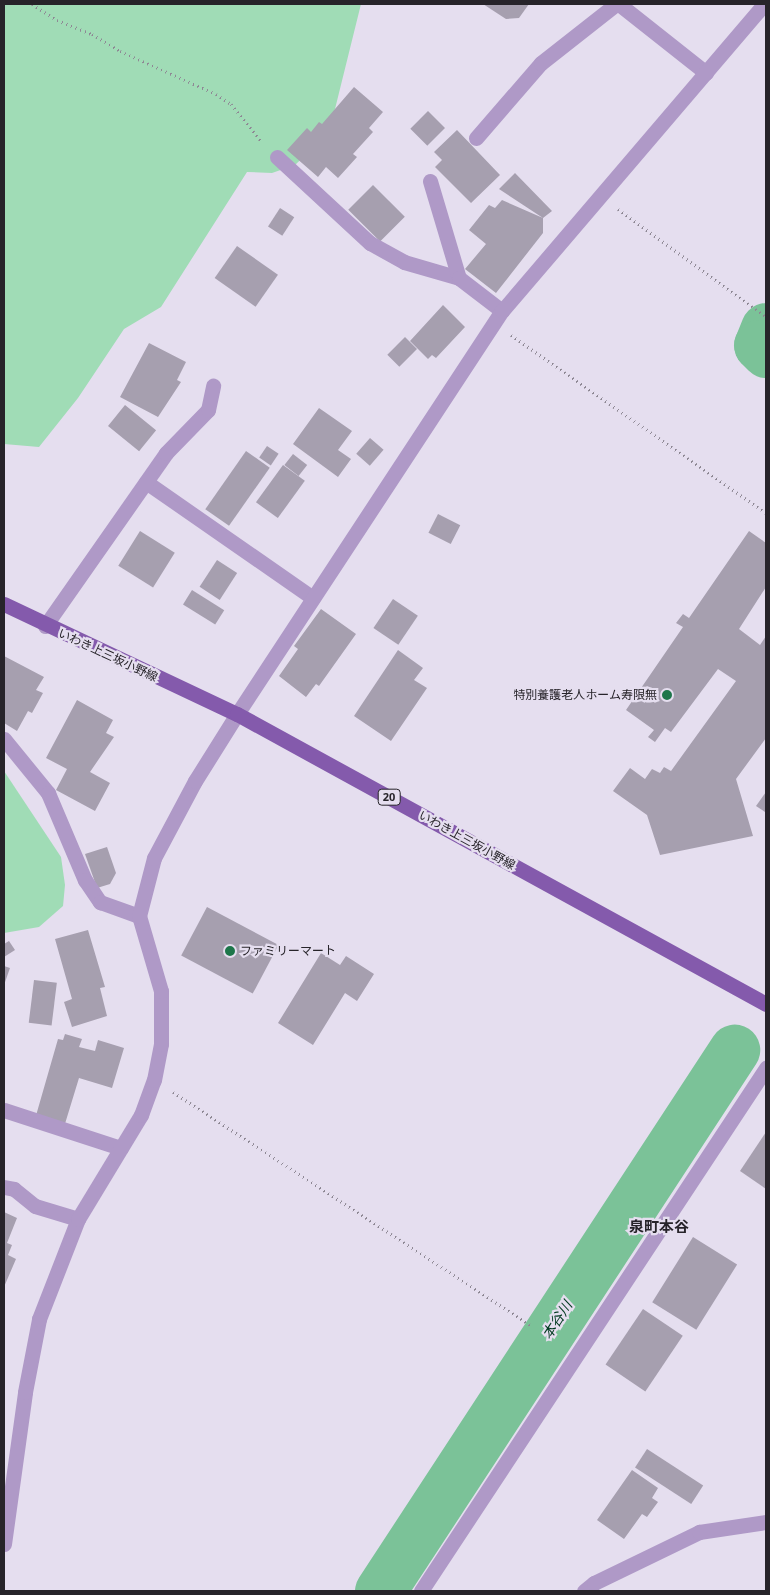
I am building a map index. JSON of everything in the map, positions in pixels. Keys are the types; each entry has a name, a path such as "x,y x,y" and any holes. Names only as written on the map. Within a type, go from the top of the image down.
{"main road":[{"name":"いわき上三坂小野線","path":"4,604 45,626 237,714 766,1004"}],"street":[{"path":"476,138 541,63 618,4 706,74"},
{"path":"4,1544 10,1448 39,1319 78,1219 141,1115 154,1080 161,1044 161,991 139,916 154,858 195,781 237,714 498,317 764,4"},
{"path":"276,157 370,243 404,262 459,278"},
{"path":"430,182 459,278 498,317"},
{"path":"45,626 166,453 208,410 213,386"},
{"path":"146,482 313,598"},
{"path":"4,739 48,793 85,880 100,902 139,916"},
{"path":"422,1591 766,1068"},
{"path":"4,1110 121,1148"},
{"path":"4,1187 14,1189 35,1206 78,1219"},
{"path":"584,1591 594,1583 699,1532 766,1522"}],"path":[{"path":"32,4 56,20 92,34 120,51 216,94 231,104 243,122 276,157"},
{"path":"601,197 765,316"},
{"path":"498,317 766,512"},
{"path":"154,1080 531,1324"}],"green space":[{"path":"4,4 361,4 335,109 320,141 295,165 272,173 247,172 161,307 124,329 78,398 39,447 4,444"},
{"path":"4,771 61,857 65,885 63,906 39,927 4,933"}],"building":[{"path":"483,4 529,4 519,18 506,19"},
{"path":"354,87 383,112 369,128 373,132 353,154 357,157 338,178 326,167 318,177 287,150 307,128 311,132 319,122 322,124"},
{"path":"428,111 445,128 427,146 410,129"},
{"path":"457,130 500,175 471,203 435,167 442,160 434,152"},
{"path":"515,173 552,211 543,218 499,189"},
{"path":"373,185 405,217 380,242 348,210"},
{"path":"502,200 543,218 543,233 496,293 465,269 486,244 469,230 489,205 495,208"},
{"path":"280,208 294,217 282,236 268,226"},
{"path":"237,246 278,275 256,307 215,278"},
{"path":"443,305 465,327 436,358 432,355 428,359 410,341"},
{"path":"405,337 417,349 399,367 387,355"},
{"path":"149,343 186,362 177,380 181,382 158,417 120,397"},
{"path":"125,405 156,430 139,451 108,426"},
{"path":"319,408 352,431 338,450 351,459 338,477 293,444"},
{"path":"370,438 384,450 370,466 356,454"},
{"path":"267,446 279,454 271,465 259,458"},
{"path":"246,451 270,468 229,526 205,509"},
{"path":"293,454 307,465 299,476 284,465"},
{"path":"283,465 305,481 278,518 256,502"},
{"path":"438,514 460,525 451,544 428,533"},
{"path":"140,531 175,553 153,587 118,566"},
{"name":"特別養護老人ホーム寿限無","path":"749,531 766,543 766,587 739,629 760,645 766,636 766,738 736,779 753,836 660,855 647,815 613,791 630,768 645,779 652,769 660,773 664,767 671,771 736,681 718,669 671,732 665,728 655,742 648,737 654,730 626,710 683,627 676,623 683,614 689,618"},
{"path":"217,560 237,573 220,600 200,587"},
{"path":"192,590 224,610 215,625 183,604"},
{"path":"393,599 418,616 398,645 373,628"},
{"path":"321,609 356,634 319,686 316,684 306,697 279,676 298,649 294,646"},
{"path":"398,650 423,668 414,680 427,688 391,741 354,716"},
{"path":"4,656 44,677 36,690 43,693 32,713 28,711 17,731 4,723"},
{"path":"77,700 113,720 106,733 114,737 90,772 110,783 95,811 56,790 67,769 46,758"},
{"path":"766,792 766,810 765,812 756,806"},
{"path":"107,847 116,873 110,884 97,888 85,854"},
{"name":"ファミリーマート","path":"207,907 279,945 253,994 181,956"},
{"path":"88,930 105,987 100,988 107,1016 72,1027 64,1002 72,999 55,939"},
{"path":"9,941 15,950 4,957 4,944"},
{"path":"321,953 340,965 346,956 374,974 357,1001 345,993 313,1045 278,1023"},
{"path":"4,966 10,968 4,985"},
{"path":"34,980 57,983 52,1025 29,1023"},
{"path":"65,1034 82,1039 79,1047 95,1051 98,1040 124,1048 112,1088 79,1078 64,1127 35,1119 58,1039 63,1040"},
{"path":"766,1132 766,1189 740,1171"},
{"path":"4,1212 17,1218 7,1243 12,1245 8,1255 16,1259 4,1287"},
{"path":"693,1237 737,1265 696,1330 652,1302"},
{"path":"643,1309 683,1336 645,1391 606,1365"},
{"path":"647,1449 703,1485 691,1504 635,1467"},
{"path":"632,1470 658,1488 652,1498 658,1502 647,1517 642,1514 624,1539 597,1520"}],"waterway":[{"name":"本谷川","path":"766,328 759,345 766,352"},
{"name":"本谷川","path":"380,1591 734,1050"}],"place":[{"name":"特別養護老人ホーム寿限無","path":"667,695"},
{"name":"ファミリーマート","path":"230,951"}],"district":[{"name":"泉町本谷","path":"659,1227"}]}
